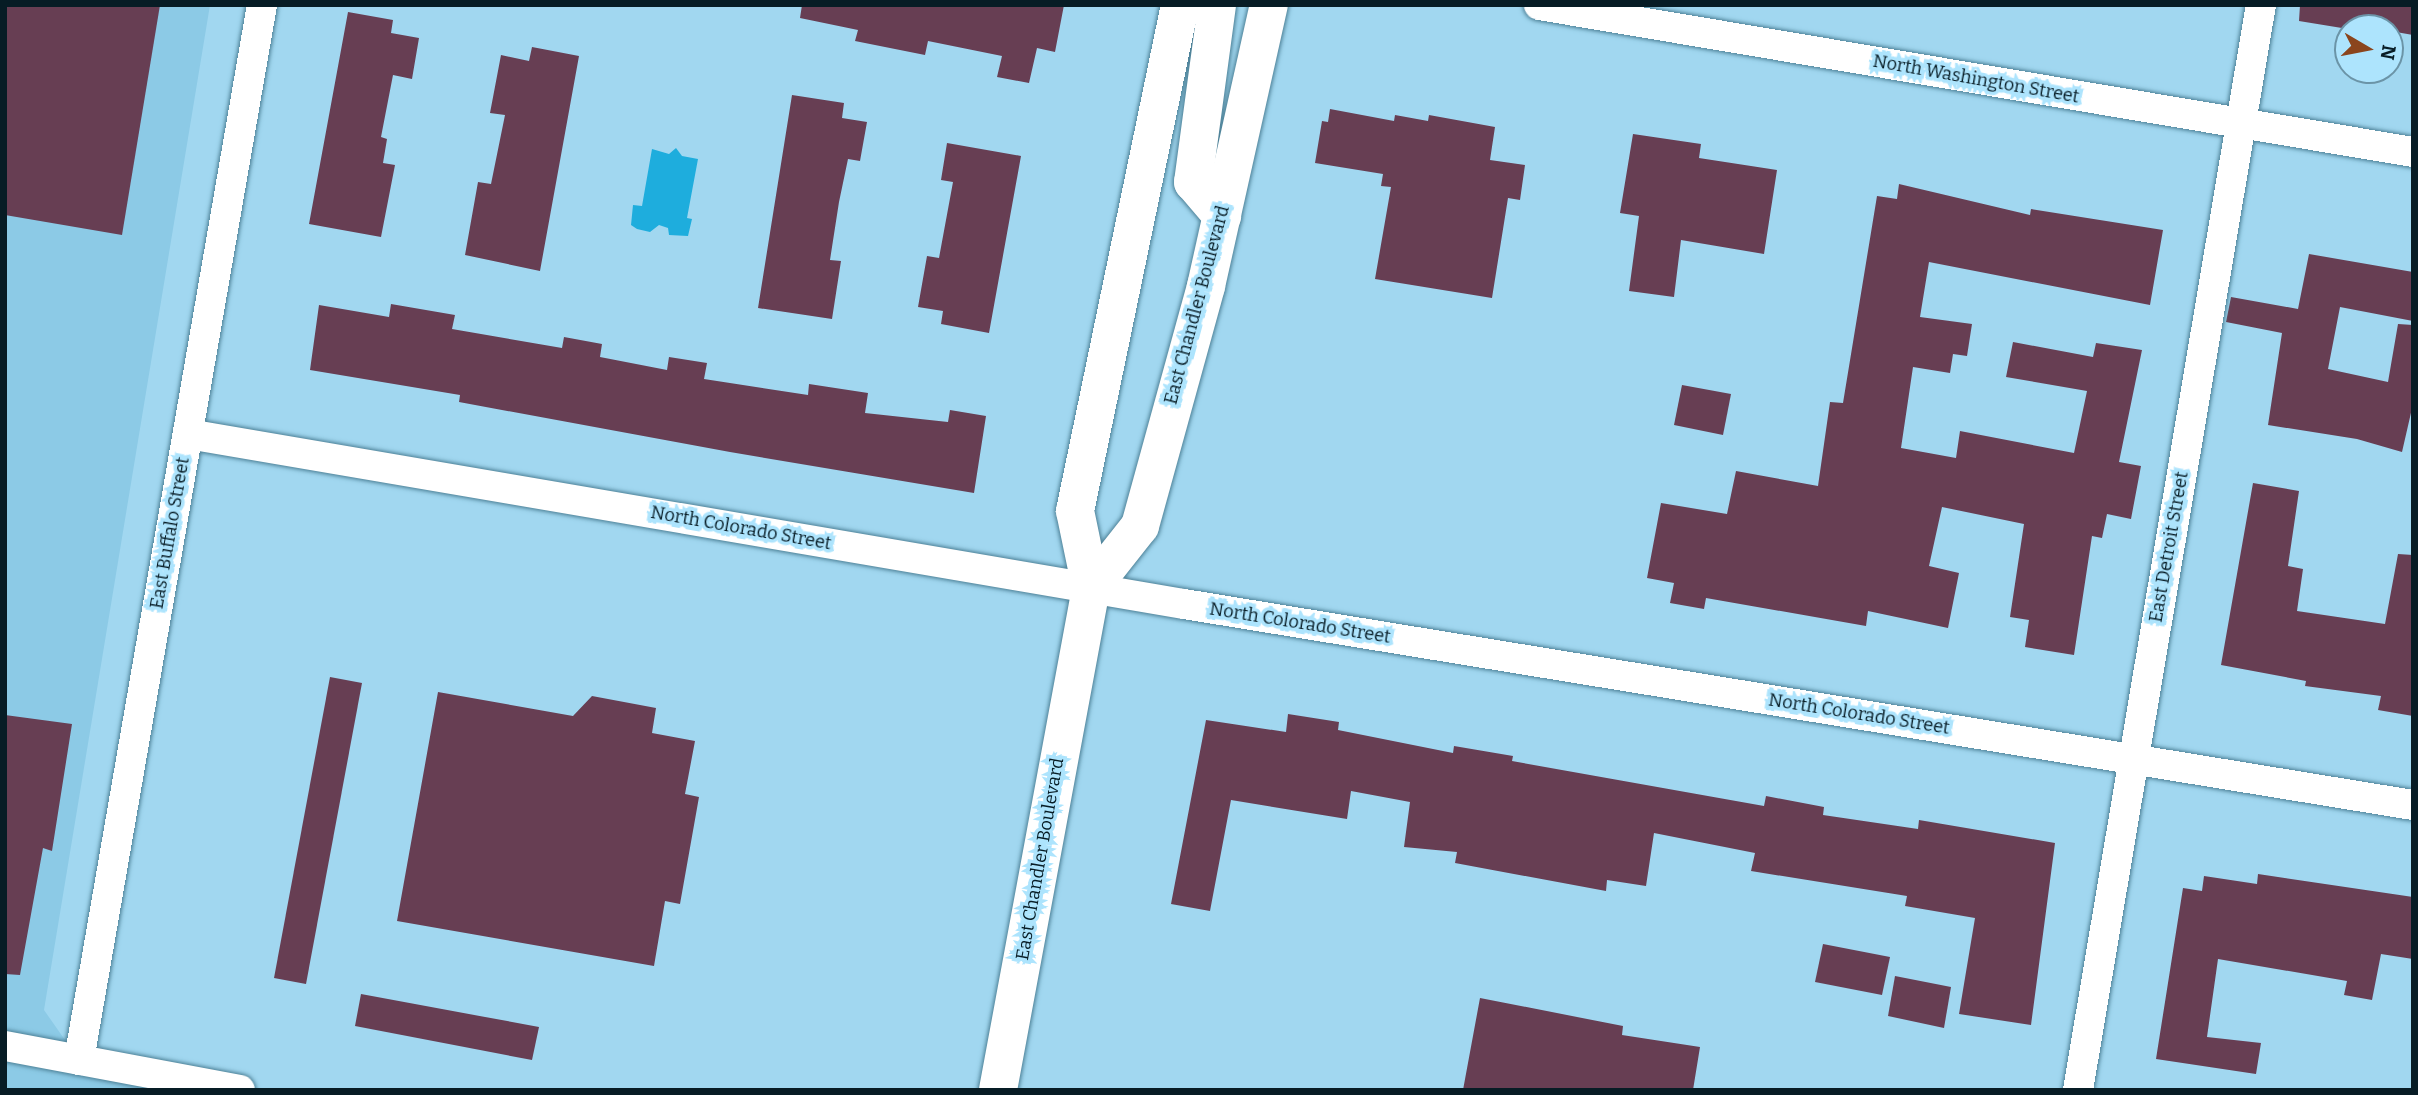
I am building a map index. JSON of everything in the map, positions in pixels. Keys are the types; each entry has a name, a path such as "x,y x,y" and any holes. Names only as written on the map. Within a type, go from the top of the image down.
{"main road":[{"name":"East Chandler Boulevard","path":"998,1090 1091,588 1075,512 1180,5"},
{"path":"1217,5 1193,182 1222,216"},
{"name":"East Chandler Boulevard","path":"1091,588 1140,526 1222,216 1269,5"}],"street":[{"name":"East Buffalo Street","path":"79,1060 262,5"},
{"name":"North Washington Street","path":"1539,5 2413,152"},
{"name":"East Detroit Street","path":"2078,1090 2261,5"},
{"name":"North Colorado Street","path":"188,434 1091,588 2413,805"},
{"path":"5,1046 240,1090"}],"shaded area":[{"path":"5,5 210,5 44,1010 79,1060 239,1090 5,1090"},
{"path":"676,148 682,156 698,159 687,218 692,219 688,236 669,235 668,228 659,225 650,232 637,229 631,225 633,205 642,206 652,149 669,154"}],"building":[{"path":"5,5 160,5 122,235 5,215"},
{"path":"802,5 1064,5 1055,52 1037,48 1029,83 997,77 1002,56 928,41 925,55 855,41 858,30 800,18"},
{"path":"2300,5 2413,5 2413,35 2404,33 2404,14 2334,14 2334,27 2299,21"},
{"path":"348,12 393,20 391,33 419,38 412,79 393,75 381,137 387,139 383,163 395,165 381,237 309,224"},
{"path":"532,47 579,56 540,271 465,255 478,182 491,184 505,115 490,113 501,55 529,61"},
{"path":"792,95 844,103 842,118 867,122 860,161 848,159 839,202 830,260 841,261 832,319 758,308"},
{"path":"1330,109 1394,121 1395,115 1428,121 1429,115 1495,127 1490,160 1525,165 1520,200 1508,198 1492,298 1375,279 1391,187 1381,186 1383,174 1315,163 1322,121 1328,122"},
{"path":"1633,134 1701,144 1699,158 1777,170 1764,254 1681,240 1674,297 1629,291 1639,216 1620,213"},
{"path":"947,143 1021,156 989,333 941,324 943,311 918,307 927,256 939,258 953,182 941,180"},
{"path":"1899,184 2030,215 2031,209 2163,230 2150,305 1929,262 1920,317 1972,324 1967,356 1953,354 1950,373 1913,367 1901,448 1956,458 1960,431 2074,453 2087,391 2006,377 2013,342 2093,357 2096,343 2142,350 2119,462 2141,466 2131,519 2107,514 2102,538 2092,536 2074,655 2025,647 2029,620 2010,617 2024,524 1942,507 1929,566 1959,573 1948,628 1868,611 1866,626 1706,598 1704,609 1670,603 1674,583 1647,578 1661,503 1727,514 1736,471 1818,486 1830,402 1843,403 1877,196 1897,199"},
{"path":"2309,254 2413,272 2413,321 2340,307 2328,369 2388,382 2398,324 2413,325 2413,404 2402,452 2357,439 2268,425 2282,333 2226,322 2231,297 2298,309"},
{"path":"391,304 455,315 452,329 562,348 564,337 602,344 600,357 667,370 669,357 707,363 704,379 808,395 809,384 868,393 865,413 948,422 950,410 986,416 974,493 459,402 460,395 310,370 319,305 389,317"},
{"path":"1682,385 1731,394 1723,435 1674,425"},
{"path":"2253,483 2299,491 2288,566 2303,569 2297,611 2385,624 2398,554 2413,555 2413,716 2378,710 2381,696 2305,686 2306,681 2221,665"},
{"path":"330,677 362,683 306,984 274,978"},
{"path":"438,692 573,716 592,696 656,708 652,733 695,741 685,794 699,797 680,904 665,901 654,966 397,921"},
{"path":"1288,714 1339,722 1338,730 1453,753 1454,746 1513,756 1512,761 1764,806 1766,796 1824,807 1823,815 1918,829 1919,820 2055,843 2031,1025 1959,1014 1975,918 1905,906 1907,896 1751,871 1755,853 1654,833 1646,886 1607,880 1606,891 1455,863 1457,852 1404,847 1410,802 1351,791 1347,819 1231,800 1210,911 1171,904 1206,720 1286,732"},
{"path":"5,715 72,724 52,851 43,848 20,975 5,974"},
{"path":"2258,874 2413,897 2413,959 2381,954 2372,1000 2344,995 2347,981 2218,959 2207,1037 2261,1043 2256,1074 2156,1059 2183,888 2202,891 2204,876 2257,884"},
{"path":"1823,944 1890,957 1882,995 1815,982"},
{"path":"1895,976 1951,987 1944,1028 1888,1016"},
{"path":"361,994 539,1027 532,1060 355,1026"},
{"path":"1480,998 1623,1026 1622,1035 1700,1047 1693,1090 1463,1090"}]}
